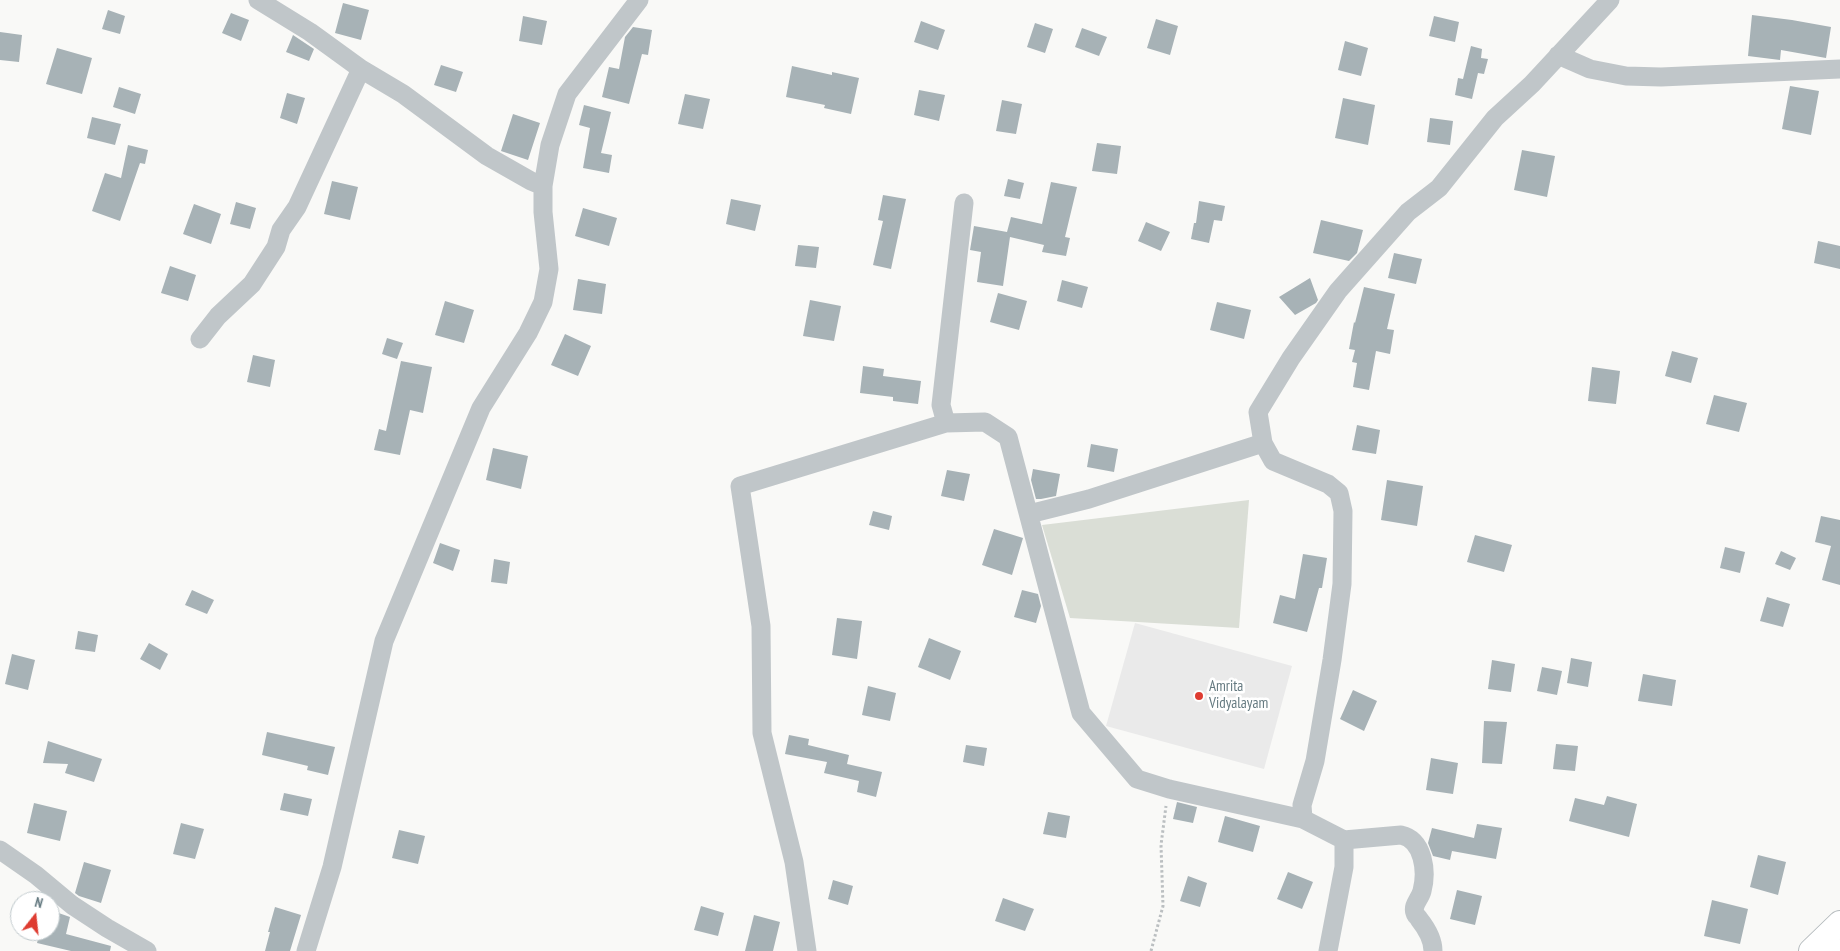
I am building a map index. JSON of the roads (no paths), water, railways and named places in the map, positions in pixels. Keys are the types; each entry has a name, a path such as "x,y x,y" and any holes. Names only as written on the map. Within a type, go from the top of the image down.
{"main road":[{"path":"1811,951 1840,923"}],"street":[{"path":"258,0 310,32 361,69 403,94 487,156 531,182 543,186"},
{"path":"306,951 332,868 384,641 481,408 528,333 543,302 550,269 543,212 543,186 550,145 567,94 639,0"},
{"path":"1303,819 1302,806 1315,761 1332,660 1342,584 1343,511 1339,493 1334,488 1273,461 1263,443 1258,412 1291,358 1338,292 1408,212 1439,188 1496,118 1532,84 1610,0"},
{"path":"1558,55 1590,69 1626,76 1661,77 1840,69"},
{"path":"200,339 218,316 252,284 276,247 281,230 297,207 361,69"},
{"path":"946,423 942,405 964,203"},
{"path":"806,951 794,862 762,733 761,626 740,486 946,423 985,422 1008,437 1081,713 1137,779 1169,789 1303,819 1344,840 1401,835 1410,837 1417,845 1425,878 1421,895 1415,903 1414,914 1433,942 1433,951"},
{"path":"1029,514 1089,499 1263,443"},
{"path":"1328,951 1344,867 1344,840"},
{"path":"0,850 36,875 72,905 107,928 148,951"}],"place":[{"name":"Amrita Vidyalayam","path":"1199,696"}]}
